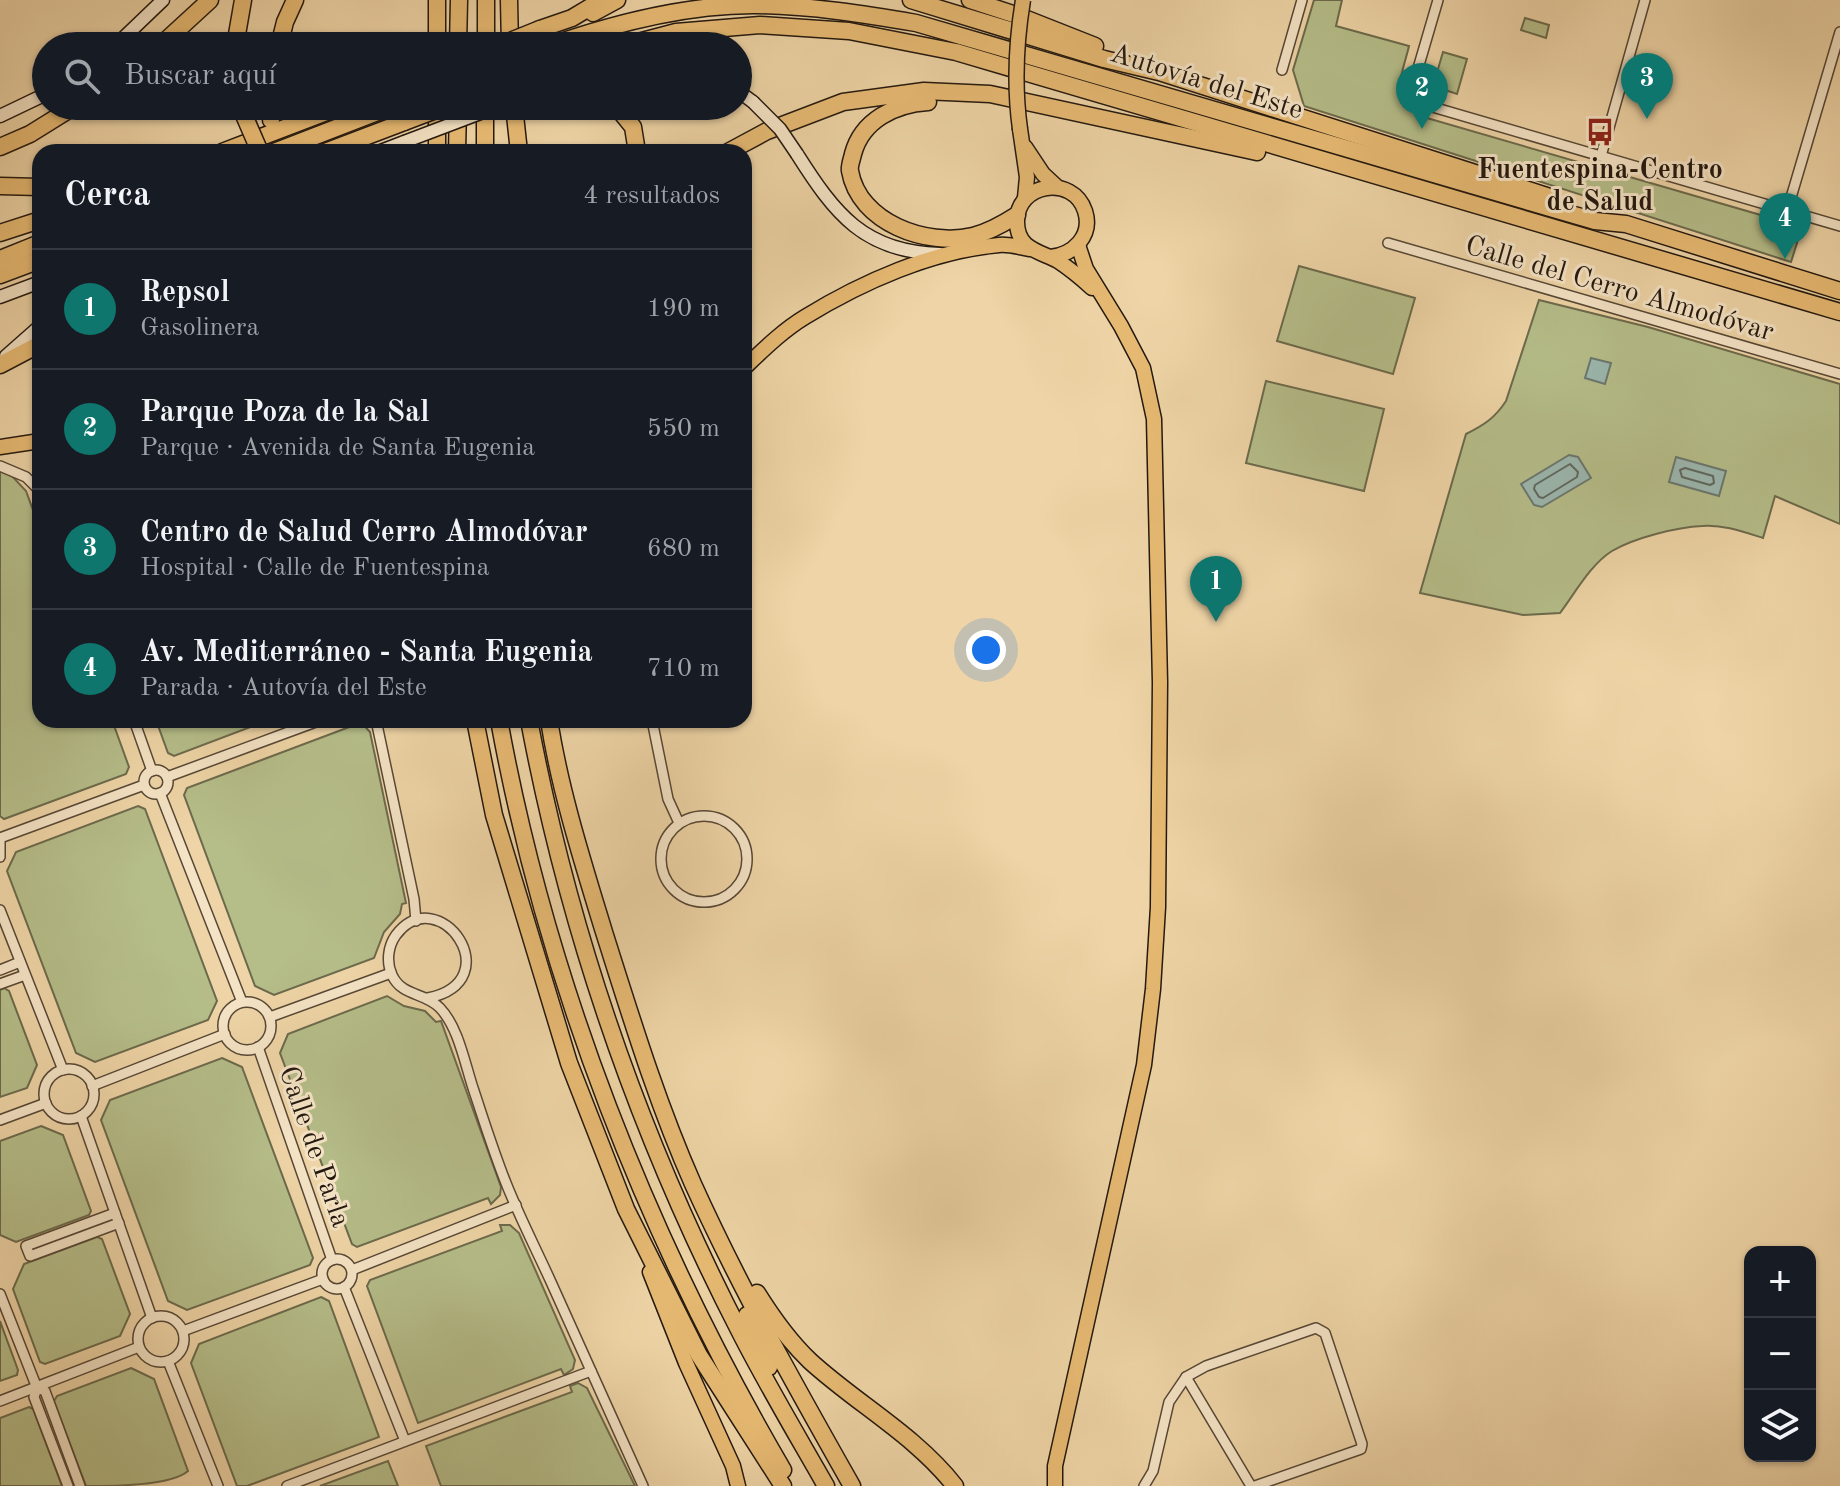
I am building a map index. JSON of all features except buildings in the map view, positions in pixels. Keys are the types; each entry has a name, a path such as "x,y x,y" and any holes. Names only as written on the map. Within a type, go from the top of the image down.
{"highway":[{"path":"175,32 210,0"},
{"path":"237,32 243,0"},
{"path":"282,32 295,0"},
{"path":"437,0 437,32"},
{"path":"458,32 459,0"},
{"path":"486,0 486,32"},
{"path":"533,32 572,18 602,0"},
{"path":"572,18 589,16 617,0"},
{"path":"911,0 1104,59 1159,72"},
{"path":"970,0 1019,16 1159,72 1626,224"},
{"name":"Autovía del Este","path":"590,32 667,13 756,5 849,11 916,23 1595,221 1626,224 1840,291"},
{"path":"510,6 510,32"},
{"name":"Autovía del Este","path":"676,32 760,25 849,31 956,52 1840,312"},
{"path":"743,144 767,131 843,102 924,91 990,94 1287,158 1310,158"},
{"path":"1017,215 998,227 970,236 936,238 882,220 866,204 849,169 855,146 877,117 911,103 948,101 1077,113"},
{"path":"0,147 52,120"},
{"path":"246,120 257,144"},
{"path":"243,144 305,120"},
{"path":"295,144 357,120"},
{"path":"346,144 409,120"},
{"path":"437,120 437,144"},
{"path":"457,144 458,120"},
{"path":"485,120 485,144"},
{"path":"511,144 512,120"},
{"path":"515,120 518,144"},
{"path":"627,120 633,127 636,144"},
{"path":"0,186 32,187"},
{"path":"0,233 32,223"},
{"path":"0,259 32,246"},
{"path":"0,275 32,263"},
{"path":"0,362 32,348"},
{"path":"477,728 494,815 569,1063 626,1209 699,1355 783,1486"},
{"path":"501,728 535,884 589,1057 645,1201 715,1344 793,1486"},
{"path":"531,728 563,875 615,1045 673,1191 739,1332 826,1486"},
{"path":"551,728 585,871 637,1037 667,1119 797,1435"},
{"path":"667,1119 730,1247 771,1315 810,1361 904,1435 955,1486"},
{"path":"712,1224 761,1322 852,1486"}],"main road":[{"path":"130,32 163,0"},
{"path":"1023,0 1016,102 1027,177 1025,198 1017,215 1020,237 1029,249"},
{"path":"0,116 32,101"},
{"path":"752,101 780,129 833,207 850,224 870,238 894,248 918,253 951,254"},
{"path":"399,144 462,120"},
{"path":"1021,136 1043,174 1057,187 1073,194 1084,207 1087,224 1078,245 1061,256 1050,257"},
{"path":"1025,198 1034,191 1057,187"},
{"path":"752,361 803,318 866,284 951,254 1001,244 1050,257 1083,279 1101,297"},
{"path":"1055,1486 1055,1466 1144,1065 1158,907 1160,682 1154,419 1143,368 1086,269 1078,245"},
{"path":"0,297 32,285"},
{"path":"0,362 32,333"},
{"path":"0,447 32,442"},
{"path":"626,1209 686,1363 733,1466 738,1486"}],"street":[{"path":"1282,70 1302,0"},
{"path":"1438,0 1412,89 1413,98 1419,103 1840,226"},
{"path":"1601,156 1645,0"},
{"path":"1787,211 1840,32"},
{"name":"Calle del Cerro Almodóvar","path":"1388,243 1840,374"},
{"path":"0,466 26,477 32,483"},
{"path":"137,728 152,771"},
{"path":"167,777 299,728"},
{"path":"378,728 416,921"},
{"path":"654,728 668,799 679,823"},
{"path":"152,771 162,771 167,777 168,785 160,793 152,793 144,785 145,777 152,771"},
{"path":"0,857 0,839 144,785"},
{"path":"160,793 242,1002"},
{"path":"707,815 721,818 734,826 743,838 747,866 733,892 706,902 683,897 673,890 662,868 661,856 663,843 679,823 707,815"},
{"path":"0,910 63,1070"},
{"path":"428,998 453,988 466,965 466,951 453,929 429,919 416,921 395,936 388,961 391,973 406,991 428,998 450,1020 516,1205 643,1486"},
{"path":"0,970 20,962"},
{"path":"270,1017 391,973"},
{"path":"0,984 25,975"},
{"path":"255,1003 270,1017 271,1031 258,1047 250,1050 235,1046 225,1034 224,1018 234,1005 255,1003"},
{"path":"92,1086 225,1034"},
{"name":"Calle de Parla","path":"258,1047 332,1260"},
{"path":"63,1070 77,1071 89,1079 92,1086 91,1106 81,1116 60,1117 46,1103 45,1086 56,1073 63,1070"},
{"path":"0,1120 46,1103"},
{"path":"81,1116 152,1318"},
{"path":"352,1270 516,1205"},
{"path":"115,1213 26,1246 30,1256 119,1223"},
{"path":"332,1260 344,1260 352,1270 350,1281 344,1287 329,1287 323,1279 323,1268 332,1260"},
{"path":"183,1331 323,1279"},
{"path":"344,1287 405,1441"},
{"path":"0,1294 37,1388 34,1397 68,1486"},
{"path":"152,1318 173,1320 183,1331 180,1352 168,1361 149,1359 139,1347 141,1330 152,1318"},
{"path":"1144,1486 1153,1471 1169,1402 1186,1377 1206,1366 1316,1328 1325,1333 1362,1444 1361,1449 1253,1486 1186,1377"},
{"path":"0,1401 139,1347"},
{"path":"168,1361 218,1486"},
{"path":"287,1486 591,1371"},
{"path":"37,1388 45,1391 80,1486"}],"green space":[{"path":"1314,0 1342,0 1336,26 1409,46 1399,89 1402,104 1407,109 1420,113 1420,116 1802,227 1791,262 1304,106 1293,70"},
{"path":"1525,18 1549,25 1546,38 1521,30"},
{"path":"1443,52 1467,59 1457,94 1433,86"},
{"path":"1299,266 1415,298 1393,374 1277,341"},
{"path":"1539,300 1648,327 1840,384 1840,524 1775,496 1763,538 1710,526 1680,528 1621,546 1590,571 1560,613 1523,615 1420,593 1466,434 1489,420 1506,401"},
{"path":"1266,381 1384,409 1364,491 1246,463"},
{"path":"0,469 12,476 26,491 32,507 32,728 115,728 129,767 126,774 4,819 0,816"},
{"path":"159,728 248,728 174,756 168,753"},
{"path":"347,728 366,728 370,732 406,903 402,904 400,914 384,932 374,958 274,995 255,986 184,795 187,788"},
{"path":"138,806 145,809 217,1001 208,1020 95,1062 76,1053 7,871 16,852"},
{"path":"4,988 9,991 37,1065 27,1088 0,1097 0,990"},
{"path":"387,996 404,1006 425,1011 436,1022 441,1021 501,1187 500,1195 491,1204 488,1198 357,1247 352,1244 280,1053 288,1034"},
{"path":"222,1058 242,1067 313,1258 310,1265 187,1310 168,1301 101,1120 110,1100"},
{"path":"41,1126 63,1135 91,1211 89,1215 16,1242 0,1235 0,1141"},
{"path":"500,1225 510,1225 519,1233 575,1360 573,1369 564,1375 561,1369 418,1423 367,1286 370,1280 502,1231"},
{"path":"97,1237 102,1239 130,1314 120,1336 45,1364 40,1362 13,1289 24,1264"},
{"path":"321,1297 329,1301 379,1437 247,1486 237,1486 191,1363 199,1344"},
{"path":"0,1321 18,1370 17,1375 0,1381"},
{"path":"131,1368 154,1379 188,1471 169,1480 86,1486 54,1401 57,1396"},
{"path":"578,1383 587,1388 635,1486 441,1486 426,1446 572,1392 570,1386"},
{"path":"29,1407 33,1409 62,1486 0,1486 0,1418"},
{"path":"388,1461 398,1486 320,1486"}],"water":[{"path":"1591,358 1611,363 1605,384 1585,378"},
{"path":"1569,455 1578,457 1591,478 1542,507 1534,505 1521,484"},
{"path":"1676,457 1726,471 1719,496 1669,482"}],"place":[{"name":"Centro de Salud Cerro Almodóvar","path":"1647,119"},
{"name":"Parque Poza de la Sal","path":"1422,129"},
{"name":"Fuentespina-Centro de Salud","path":"1600,132"},
{"name":"Av. Mediterráneo - Santa Eugenia","path":"1785,259"},
{"name":"Repsol","path":"1216,622"}]}
